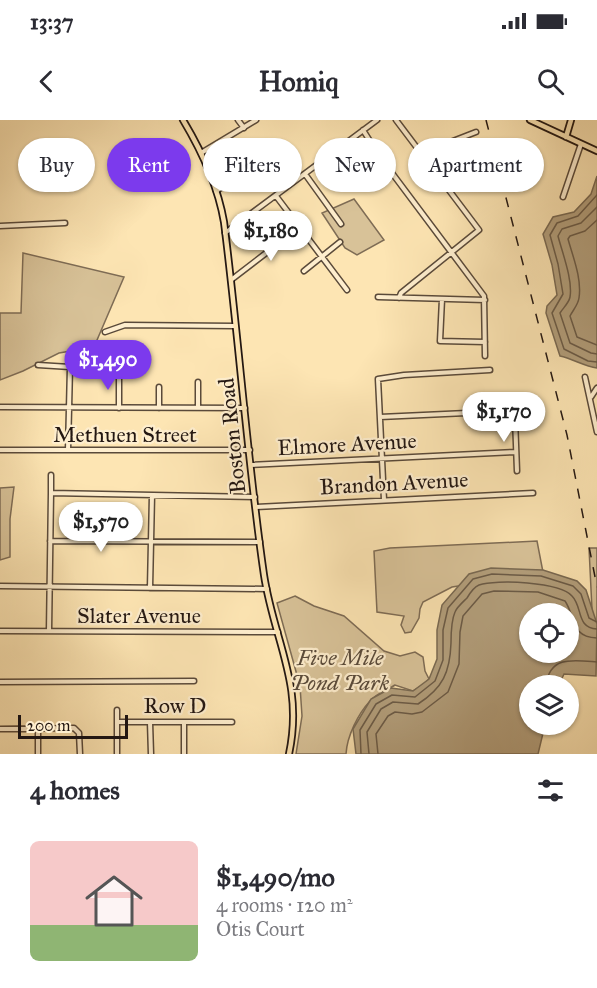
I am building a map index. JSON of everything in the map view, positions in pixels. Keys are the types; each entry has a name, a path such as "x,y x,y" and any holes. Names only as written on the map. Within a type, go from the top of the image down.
{"main road":[{"name":"Boston Road","path":"183,120 203,161"},
{"path":"530,120 597,151"},
{"path":"566,136 571,120"},
{"name":"Boston Road","path":"216,192 225,233 267,589 293,695 294,720 289,754"}],"street":[{"path":"238,120 244,128"},
{"path":"200,154 256,120"},
{"path":"225,233 377,120"},
{"path":"396,120 410,138"},
{"path":"363,130 380,157 484,296 485,356"},
{"path":"461,138 476,132"},
{"path":"563,197 581,144"},
{"path":"304,174 341,224"},
{"path":"399,298 401,293 479,230 451,192"},
{"path":"276,196 347,290"},
{"path":"0,226 65,223"},
{"path":"230,280 300,227"},
{"path":"304,271 340,242"},
{"path":"378,297 485,300"},
{"path":"442,299 440,341 485,342"},
{"path":"105,332 125,325 236,326"},
{"path":"38,365 70,367 68,450"},
{"path":"384,500 378,378 490,370"},
{"path":"119,375 119,408"},
{"path":"585,377 597,432"},
{"path":"198,382 198,408"},
{"path":"159,387 159,408"},
{"path":"590,399 597,388"},
{"path":"0,407 245,408"},
{"path":"380,417 512,411 515,418 517,471"},
{"name":"Methuen Street","path":"0,450 250,450"},
{"name":"Elmore Avenue","path":"251,465 515,453"},
{"path":"49,632 51,475"},
{"name":"Brandon Avenue","path":"256,507 533,493"},
{"path":"150,588 152,495"},
{"path":"50,496 255,497"},
{"path":"50,541 260,542"},
{"path":"0,586 267,589"},
{"name":"Slater Avenue","path":"0,631 278,632"},
{"path":"0,682 194,681"},
{"path":"117,710 117,754"},
{"name":"Row D","path":"117,722 232,722"},
{"path":"150,722 151,754"},
{"path":"184,722 184,754"},
{"path":"38,728 38,754"},
{"path":"0,729 78,730 80,754"}],"green space":[{"path":"354,199 384,240 357,255 345,248 322,213"},
{"path":"23,253 124,277 94,347 59,353 0,380 0,313 21,313"},
{"path":"14,487 10,519 10,557 0,560 0,488"},
{"name":"Five Mile Pond Park","path":"537,541 548,598 471,584 452,587 423,602 419,618 411,632 405,633 401,625 404,616 377,612 374,551 390,548"},
{"path":"589,548 597,548 597,629 593,630"},
{"name":"Five Mile Pond Park","path":"295,596 314,606 344,616 384,651 400,656 415,652 423,657 429,679 413,691 395,685 372,699 361,712 354,726 348,740 346,754 296,754 302,716 300,686 277,603"}],"water":[{"path":"597,176 597,368 560,356 546,313 547,306 557,295 552,265 543,234 553,217 574,212 591,194"},
{"path":"491,568 543,570 577,581 586,590 597,624 596,676 519,675 519,735 543,735 538,754 356,754 353,729 371,699 391,688 413,691 429,679 437,659 437,630 442,605 469,574"}],"railway":[{"path":"486,120 567,435 597,587"}]}
